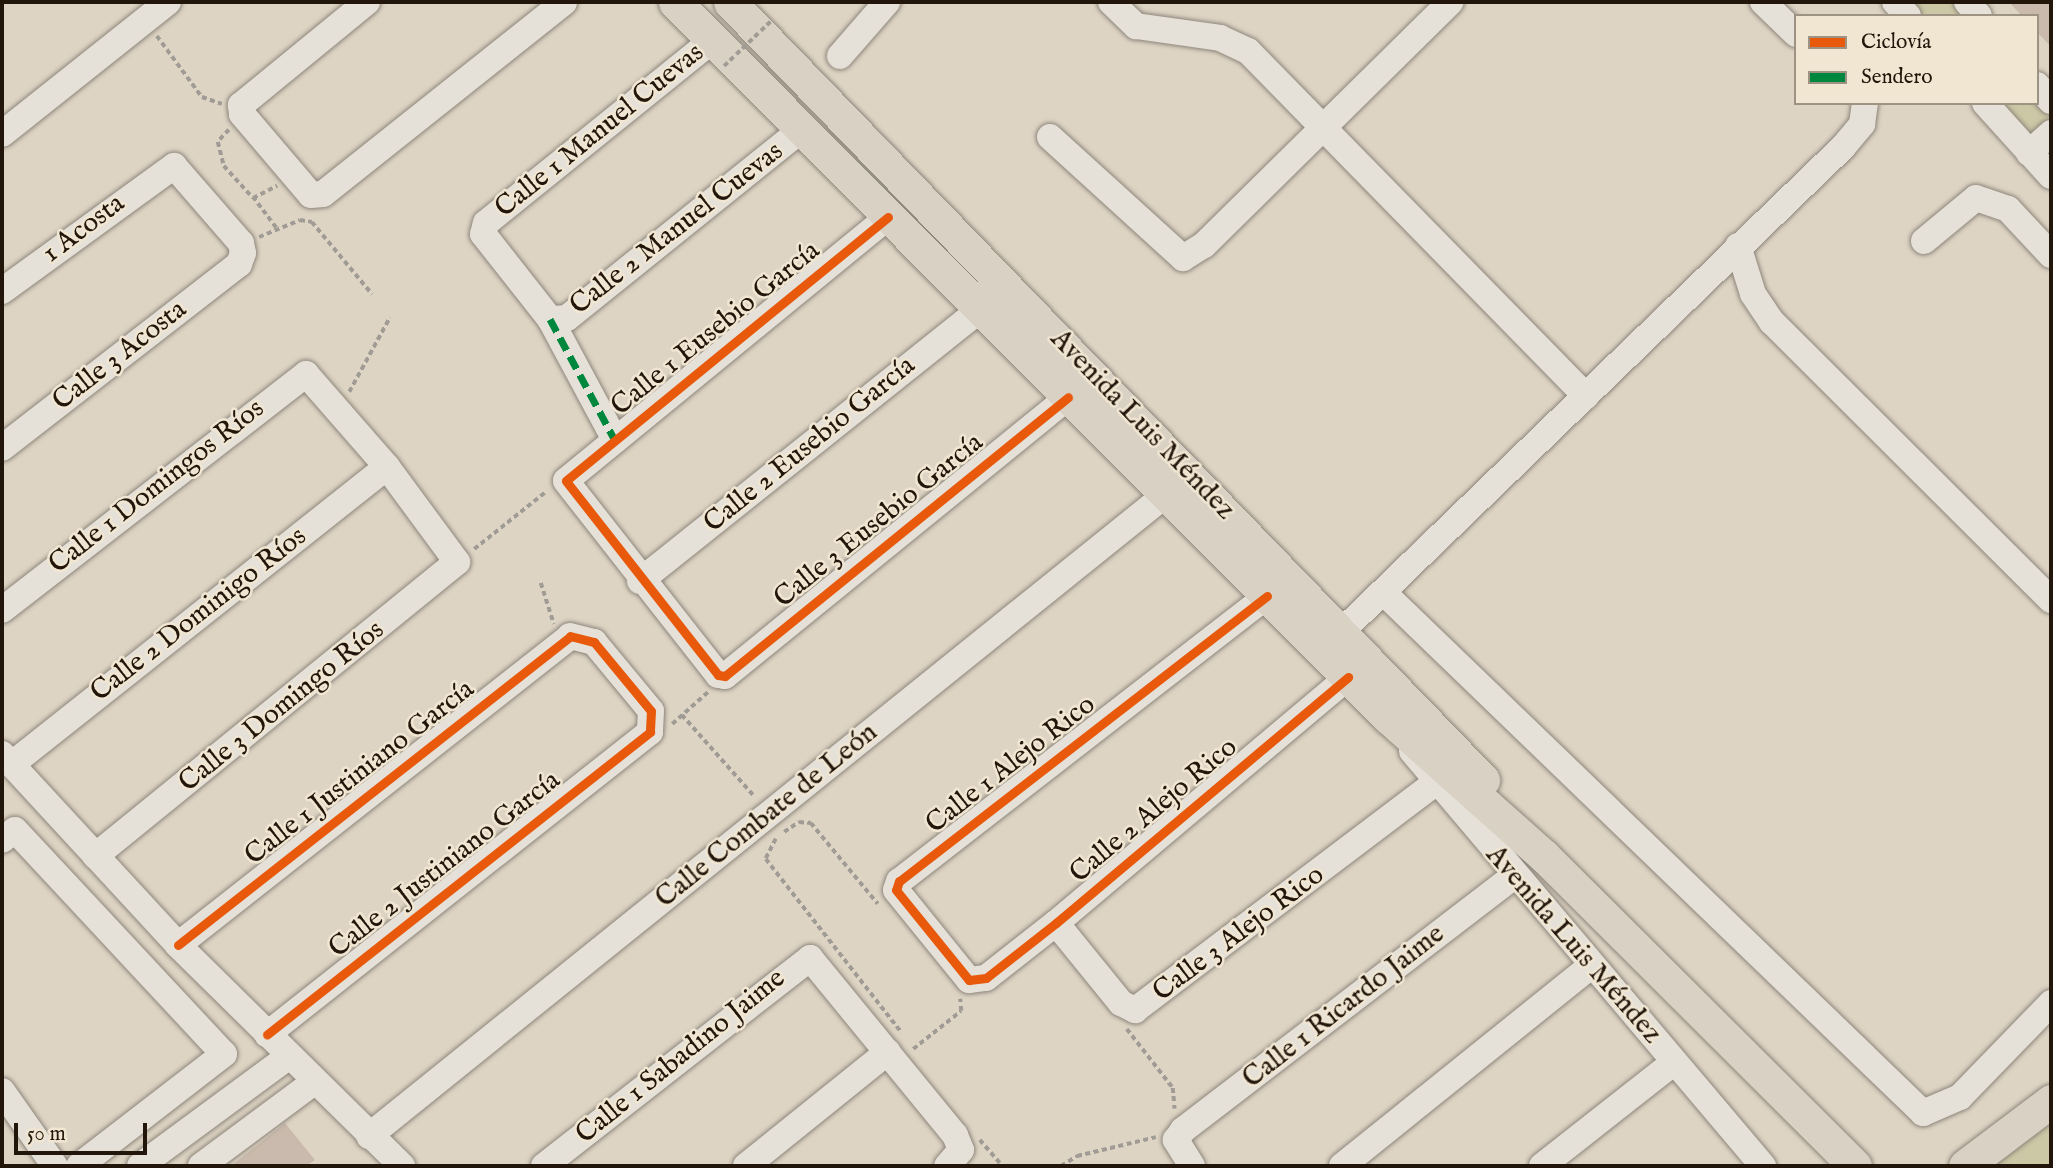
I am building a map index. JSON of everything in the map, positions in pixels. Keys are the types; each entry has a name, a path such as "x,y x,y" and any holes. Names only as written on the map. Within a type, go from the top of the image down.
{"main road":[{"name":"Avenida Luis Méndez","path":"676,2 718,53 801,130 1389,718 1544,856 1703,1011 1855,1166"},
{"name":"Avenida Luis Méndez","path":"737,4 1462,754 1544,856"},
{"path":"1965,1166 2051,1101"}],"street":[{"path":"2,134 168,2"},
{"path":"367,2 245,108 294,178 311,195 323,194 564,2"},
{"path":"840,56 887,2"},
{"path":"1111,2 1136,26 1220,38 1248,51 1586,396"},
{"path":"1050,137 1183,258 1205,246 1450,2"},
{"path":"1763,2 1794,32"},
{"name":"Calle 1 Manuel Cuevas","path":"550,319 487,244 486,223 718,53"},
{"path":"2039,87 2051,101"},
{"path":"1342,631 1843,147 1862,124 1865,105"},
{"path":"1987,105 2051,176"},
{"name":"Calle 2 Manuel Cuevas","path":"550,319 567,318 801,130"},
{"path":"2029,153 2051,133"},
{"name":"1 Acosta","path":"2,291 165,168 183,171 241,255"},
{"path":"1924,241 1976,198 2008,209 2045,237"},
{"name":"Calle 1 Eusebio García","path":"571,472 615,440 888,218"},
{"path":"1738,246 1753,294 1772,322 2051,600"},
{"name":"Calle 3 Acosta","path":"2,448 241,255"},
{"name":"Calle 2 Eusebio García","path":"640,581 980,310"},
{"path":"550,319 615,440"},
{"name":"Calle 1 Domingos Ríos","path":"2,610 296,377 316,379 337,405"},
{"name":"Calle 3 Eusebio García","path":"721,676 1068,397"},
{"path":"337,405 454,557"},
{"name":"Calle 2 Dominigo Ríos","path":"7,759 387,467"},
{"path":"571,472 566,481 640,581 721,676"},
{"name":"Calle Combate de León","path":"382,1155 770,813 1165,495"},
{"name":"Calle 3 Domingo Ríos","path":"95,856 454,557"},
{"path":"1384,593 1923,1113 1960,1097 2051,1003"},
{"name":"Calle 1 Alejo Rico","path":"986,978 969,980 896,890 899,881 1267,596"},
{"path":"565,640 594,642 651,711 650,732"},
{"name":"Calle 1 Justiniano García","path":"178,945 565,640"},
{"name":"Calle 2 Alejo Rico","path":"986,978 1056,923 1348,677"},
{"name":"Avenida Luis Méndez","path":"1389,718 1435,783 1674,1062 1750,1162"},
{"name":"Calle 2 Justiniano García","path":"267,1034 650,732"},
{"path":"7,759 178,945 289,1056 382,1155"},
{"name":"Calle 3 Alejo Rico","path":"1056,923 1121,1003 1135,1010 1149,1003 1435,783"},
{"path":"2,840 15,830 224,1054 79,1166"},
{"path":"41,859 74,832"},
{"name":"Calle 1 Ricardo Jaime","path":"1169,1136 1514,876"},
{"name":"Calle 1 Sabadino Jaime","path":"544,1166 799,962 821,964 900,1054"},
{"path":"1342,1166 1591,965"},
{"path":"172,997 214,981"},
{"path":"747,1166 900,1054 954,1158"},
{"path":"140,1166 289,1056"},
{"path":"1542,1166 1674,1062"},
{"path":"201,1166 314,1082"},
{"path":"2,1091 55,1166"},
{"path":"1169,1136 1192,1166"}],"path":[{"path":"145,20 201,97 245,108 222,136 219,152 228,176 253,198 276,228"},
{"path":"718,53 771,21"},
{"path":"253,198 294,178"},
{"path":"241,255 276,228 312,222 372,294"},
{"path":"337,405 356,385 390,317"},
{"path":"454,557 571,472"},
{"path":"541,583 565,640"},
{"path":"650,732 682,715 721,676"},
{"path":"682,715 770,813"},
{"path":"811,823 785,831 766,850 766,859 900,1054 961,1011 957,1001 986,978"},
{"path":"1061,1166 1077,1156 1169,1136 1178,1100 1128,1030 1121,1003"}],"shaded area":[{"path":"1901,2 1967,2 1977,14 1912,14"},
{"path":"2039,101 2051,101 2051,130 2029,147 1993,105 2039,105"},
{"path":"2051,1122 2051,1166 1994,1166"}],"building":[{"path":"2009,2 2051,2 2051,47 2039,34 2039,14 2020,14"},
{"path":"285,1123 315,1160 306,1166 231,1166"}],"marked path":[{"path":"550,319 615,440"}],"cycle path":[{"path":"888,217 566,481 718,675 725,676 1068,397"},
{"path":"1267,596 899,881 896,890 969,980 986,978 1056,923 1348,677"},
{"path":"178,945 570,636 594,642 651,711 650,732 267,1034"}]}
